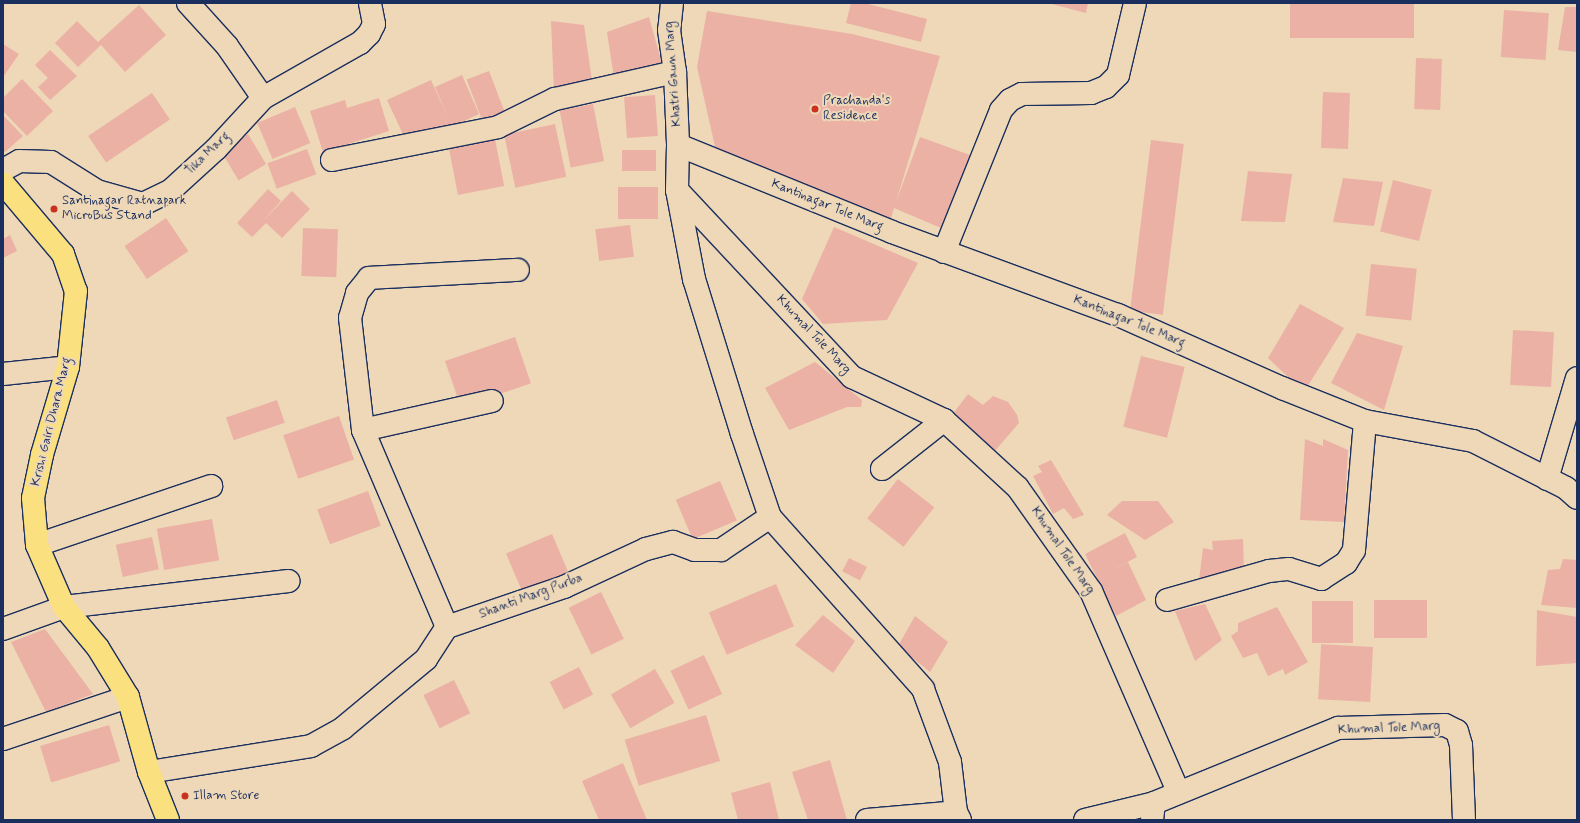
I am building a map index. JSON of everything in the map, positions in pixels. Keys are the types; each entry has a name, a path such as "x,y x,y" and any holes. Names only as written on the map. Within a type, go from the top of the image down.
{"main road":[{"name":"Krishi Gairi Dhara Marg","path":"3,183 63,254 76,291 68,367 42,455 33,498 37,545 64,607 98,648 128,697 149,772 168,820"}],"street":[{"path":"188,3 227,46 263,98"},
{"name":"Tika Marg","path":"3,170 19,161 51,162 98,191 143,204 170,191 216,149 263,98 360,42 370,34 374,24 370,3"},
{"name":"Khatri Gaun Marg","path":"672,3 669,30 675,72 678,145"},
{"path":"944,252 1001,110 1010,100 1022,94 1091,93 1106,87 1118,75 1136,3"},
{"path":"332,160 498,127 555,99 675,72"},
{"path":"678,145 677,190 694,279 742,434 770,517 923,689 950,762 958,816 867,820"},
{"name":"Kantinagar Tole Marg","path":"678,145 944,252 1118,315 1282,388 1366,421 1473,441 1566,488 1577,498"},
{"name":"Khumal Tole Marg","path":"677,190 852,378 944,420 1018,488 1091,591 1179,793 1338,728 1445,725 1457,731 1461,745 1464,820"},
{"path":"149,772 311,746 342,728 426,659 447,627 364,430 350,318 358,293 369,278 518,270"},
{"path":"3,374 68,367"},
{"path":"1547,479 1577,378"},
{"path":"364,430 492,401"},
{"path":"882,469 944,420"},
{"path":"1167,600 1269,571 1288,569 1321,579 1346,563 1354,550 1366,421"},
{"path":"37,545 211,486"},
{"name":"Shanti Marg Purba","path":"447,627 564,587 646,549 673,542 695,550 721,550 770,517"},
{"path":"3,629 64,607 289,581"},
{"path":"3,739 128,697"},
{"path":"1085,820 1153,812 1179,793"}],"building":[{"path":"851,3 864,3 927,19 921,42 846,23"},
{"path":"1048,3 1088,3 1086,13"},
{"path":"1290,3 1414,3 1414,38 1290,38"},
{"path":"139,5 166,35 125,72 101,45 78,67 55,43 77,21 98,42"},
{"path":"1565,7 1577,7 1577,52 1558,50"},
{"path":"1504,10 1549,13 1546,60 1501,57"},
{"name":"Prachanda's Residence","path":"707,11 852,34 940,56 896,202 920,137 970,155 941,228 894,208 890,222 716,151 697,67"},
{"path":"649,17 662,64 614,78 607,32"},
{"path":"551,21 584,25 592,81 554,92"},
{"path":"3,44 19,54 3,77"},
{"path":"50,50 77,76 50,100 38,87 48,78 35,65"},
{"path":"1416,58 1442,59 1440,110 1414,109"},
{"path":"489,71 507,118 485,126 467,80"},
{"path":"462,75 479,114 432,136 407,143 387,100 431,80 449,120 435,87"},
{"path":"22,79 53,111 27,136 3,111 3,98"},
{"path":"1323,92 1350,93 1348,149 1321,148"},
{"path":"152,93 170,120 106,163 88,136"},
{"path":"655,95 658,136 627,138 624,97"},
{"path":"379,98 389,131 323,152 310,111 345,100 347,108"},
{"path":"593,104 604,161 571,167 560,110"},
{"path":"295,107 310,143 272,159 257,123"},
{"path":"3,115 23,136 5,152 3,149"},
{"path":"555,124 566,177 515,188 504,135"},
{"path":"248,134 266,164 239,180 221,150"},
{"path":"494,134 504,186 458,195 448,143"},
{"path":"1151,140 1184,144 1163,315 1130,311"},
{"path":"307,149 316,174 277,189 268,163"},
{"path":"622,150 656,150 656,171 622,171"},
{"path":"1248,171 1292,174 1285,222 1241,221"},
{"path":"1343,178 1383,182 1374,226 1333,222"},
{"path":"1393,180 1432,190 1419,241 1380,231"},
{"path":"618,187 658,187 658,219 618,219"},
{"path":"268,189 281,201 261,223 292,191 310,209 282,238 266,223 252,237 237,223"},
{"path":"166,218 188,251 147,279 125,246"},
{"path":"630,225 634,257 599,261 595,229"},
{"path":"834,227 918,263 887,320 823,324 802,299"},
{"path":"303,228 338,229 336,277 301,276"},
{"path":"10,235 17,251 3,258 3,239"},
{"path":"1371,264 1417,269 1411,321 1366,316"},
{"path":"1300,304 1344,328 1304,392 1268,358"},
{"path":"1513,330 1554,332 1551,387 1510,385"},
{"path":"1357,333 1403,346 1384,410 1331,383"},
{"path":"515,337 531,383 461,407 445,361"},
{"path":"1141,356 1185,367 1167,438 1123,427"},
{"path":"815,362 862,400 861,407 847,407 789,430 765,388"},
{"path":"968,394 983,405 993,396 1008,402 1017,415 1019,423 994,452 952,415"},
{"path":"277,400 285,423 234,440 226,418"},
{"path":"339,416 354,459 298,479 283,435"},
{"path":"1305,439 1323,446 1323,439 1348,450 1344,522 1300,520"},
{"path":"1051,460 1084,515 1073,519 1064,508 1053,514 1033,476 1042,472 1038,466"},
{"path":"898,479 934,507 903,547 867,518"},
{"path":"720,481 737,521 693,539 676,500"},
{"path":"368,491 381,526 330,544 317,509"},
{"path":"1122,501 1158,501 1174,522 1145,540 1107,515"},
{"path":"212,519 219,560 164,570 157,529"},
{"path":"1125,533 1137,557 1108,572 1128,562 1146,600 1116,616 1085,554"},
{"path":"552,534 569,574 523,593 506,554"},
{"path":"152,537 159,569 123,577 116,545"},
{"path":"1243,539 1244,575 1199,580 1203,548 1213,550 1212,541"},
{"path":"849,558 867,567 860,580 842,571"},
{"path":"1563,559 1577,560 1577,608 1541,605 1548,570 1560,569"},
{"path":"776,584 794,626 727,655 709,613"},
{"path":"601,592 624,639 591,655 569,608"},
{"path":"1374,600 1427,600 1427,638 1374,638"},
{"path":"1312,601 1353,601 1353,643 1312,643"},
{"path":"1205,604 1222,640 1195,661 1175,611"},
{"path":"1277,607 1308,662 1285,675 1283,669 1268,676 1257,653 1243,658 1231,636 1238,631 1238,623"},
{"path":"1537,610 1577,617 1577,663 1536,666"},
{"path":"823,615 855,641 833,673 795,645"},
{"path":"915,616 948,642 930,672 898,646"},
{"path":"45,629 93,694 46,712 11,642"},
{"path":"1321,644 1373,647 1370,702 1318,699"},
{"path":"704,655 722,694 689,710 670,671"},
{"path":"579,667 593,695 564,710 550,682"},
{"path":"655,669 674,703 630,728 611,694"},
{"path":"454,680 470,713 440,728 423,695"},
{"path":"706,715 720,761 639,786 625,740"},
{"path":"109,725 120,761 51,782 40,746"},
{"path":"830,760 847,820 808,820 792,772"},
{"path":"623,763 647,820 599,820 582,781"},
{"path":"770,782 779,820 738,820 731,793"}],"place":[{"name":"Prachanda's Residence","path":"815,109"},
{"name":"Santinagar Ratnapark MicroBus Stand","path":"54,209"},
{"name":"Illam Store","path":"185,796"}]}
